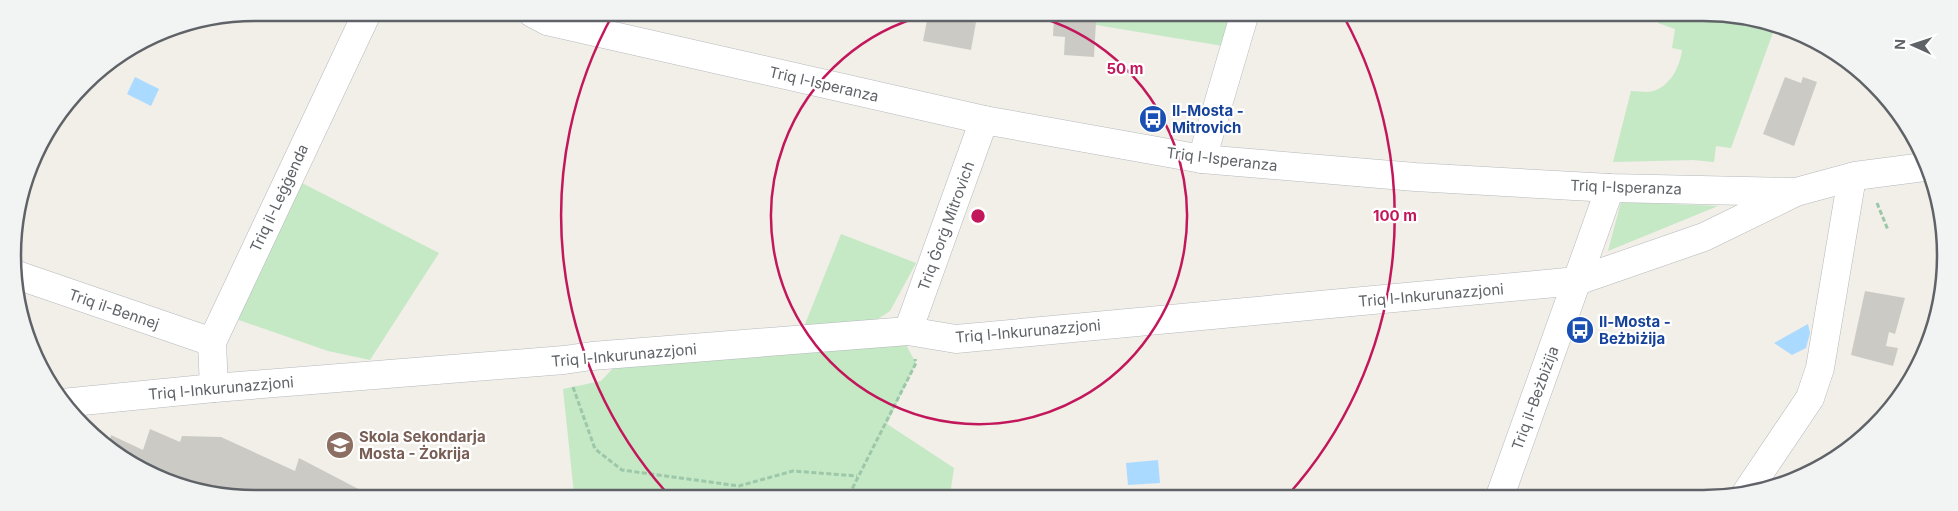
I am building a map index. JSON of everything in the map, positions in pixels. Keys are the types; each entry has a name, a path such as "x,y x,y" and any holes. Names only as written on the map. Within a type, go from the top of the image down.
{"street":[{"name":"Triq il-Leġġenda","path":"214,388 212,342 362,21"},
{"name":"Triq l-Isperanza","path":"547,21 594,23 984,120 1202,159 1415,177 1610,188 1796,192 1852,177 1920,168"},
{"path":"1202,159 1243,21"},
{"name":"Triq Ġorġ Mitrovich","path":"908,332 984,120"},
{"path":"1752,484 1810,398 1820,368 1852,177"},
{"name":"Triq il-Beżbiżija","path":"1502,490 1610,188"},
{"name":"Triq l-Inkurunazzjoni","path":"73,402 214,388 564,360 602,355 908,332 956,339 1577,281 1704,237 1796,192"},
{"name":"Triq il-Bennej","path":"22,277 212,342"}],"path":[{"path":"851,490 916,363 908,332"},
{"path":"564,360 595,450 622,470 739,486 793,471 857,476"}],"green space":[{"path":"1072,21 1237,21 1229,47"},
{"path":"1659,21 1702,21 1733,23 1773,32 1731,148 1716,146 1714,162 1693,160 1613,162 1631,91 1647,92 1661,88 1672,77 1679,64 1682,50 1672,48 1675,29 1658,23"},
{"path":"298,181 439,253 370,360 328,351 233,318"},
{"path":"1621,202 1718,206 1608,251"},
{"path":"841,234 916,263 890,311 864,328 802,332"},
{"path":"906,345 916,363 887,424 954,468 951,490 574,490 563,389 601,381 617,364"}],"water":[{"path":"135,77 159,89 151,106 127,94"},
{"path":"1808,324 1810,333 1806,348 1792,355 1774,343"},
{"path":"1158,460 1160,483 1128,485 1126,463"}],"building":[{"path":"927,21 976,22 971,50 923,41"},
{"path":"1054,21 1096,21 1094,57 1064,55 1065,37 1053,36"},
{"path":"1785,77 1801,83 1803,77 1817,82 1794,146 1763,134"},
{"path":"1865,291 1905,298 1895,334 1889,332 1886,346 1898,348 1893,366 1851,355"},
{"path":"150,429 180,442 182,436 221,437 295,471 299,458 360,490 256,490 225,488 195,482 152,466 110,439 111,435 143,450"}],"place":[{"name":"Il-Mosta - Mitrovich","path":"1153,119"},
{"name":"Il-Mosta - Beżbiżija","path":"1580,330"},
{"name":"Skola Sekondarja Mosta - Żokrija","path":"340,445"}]}
